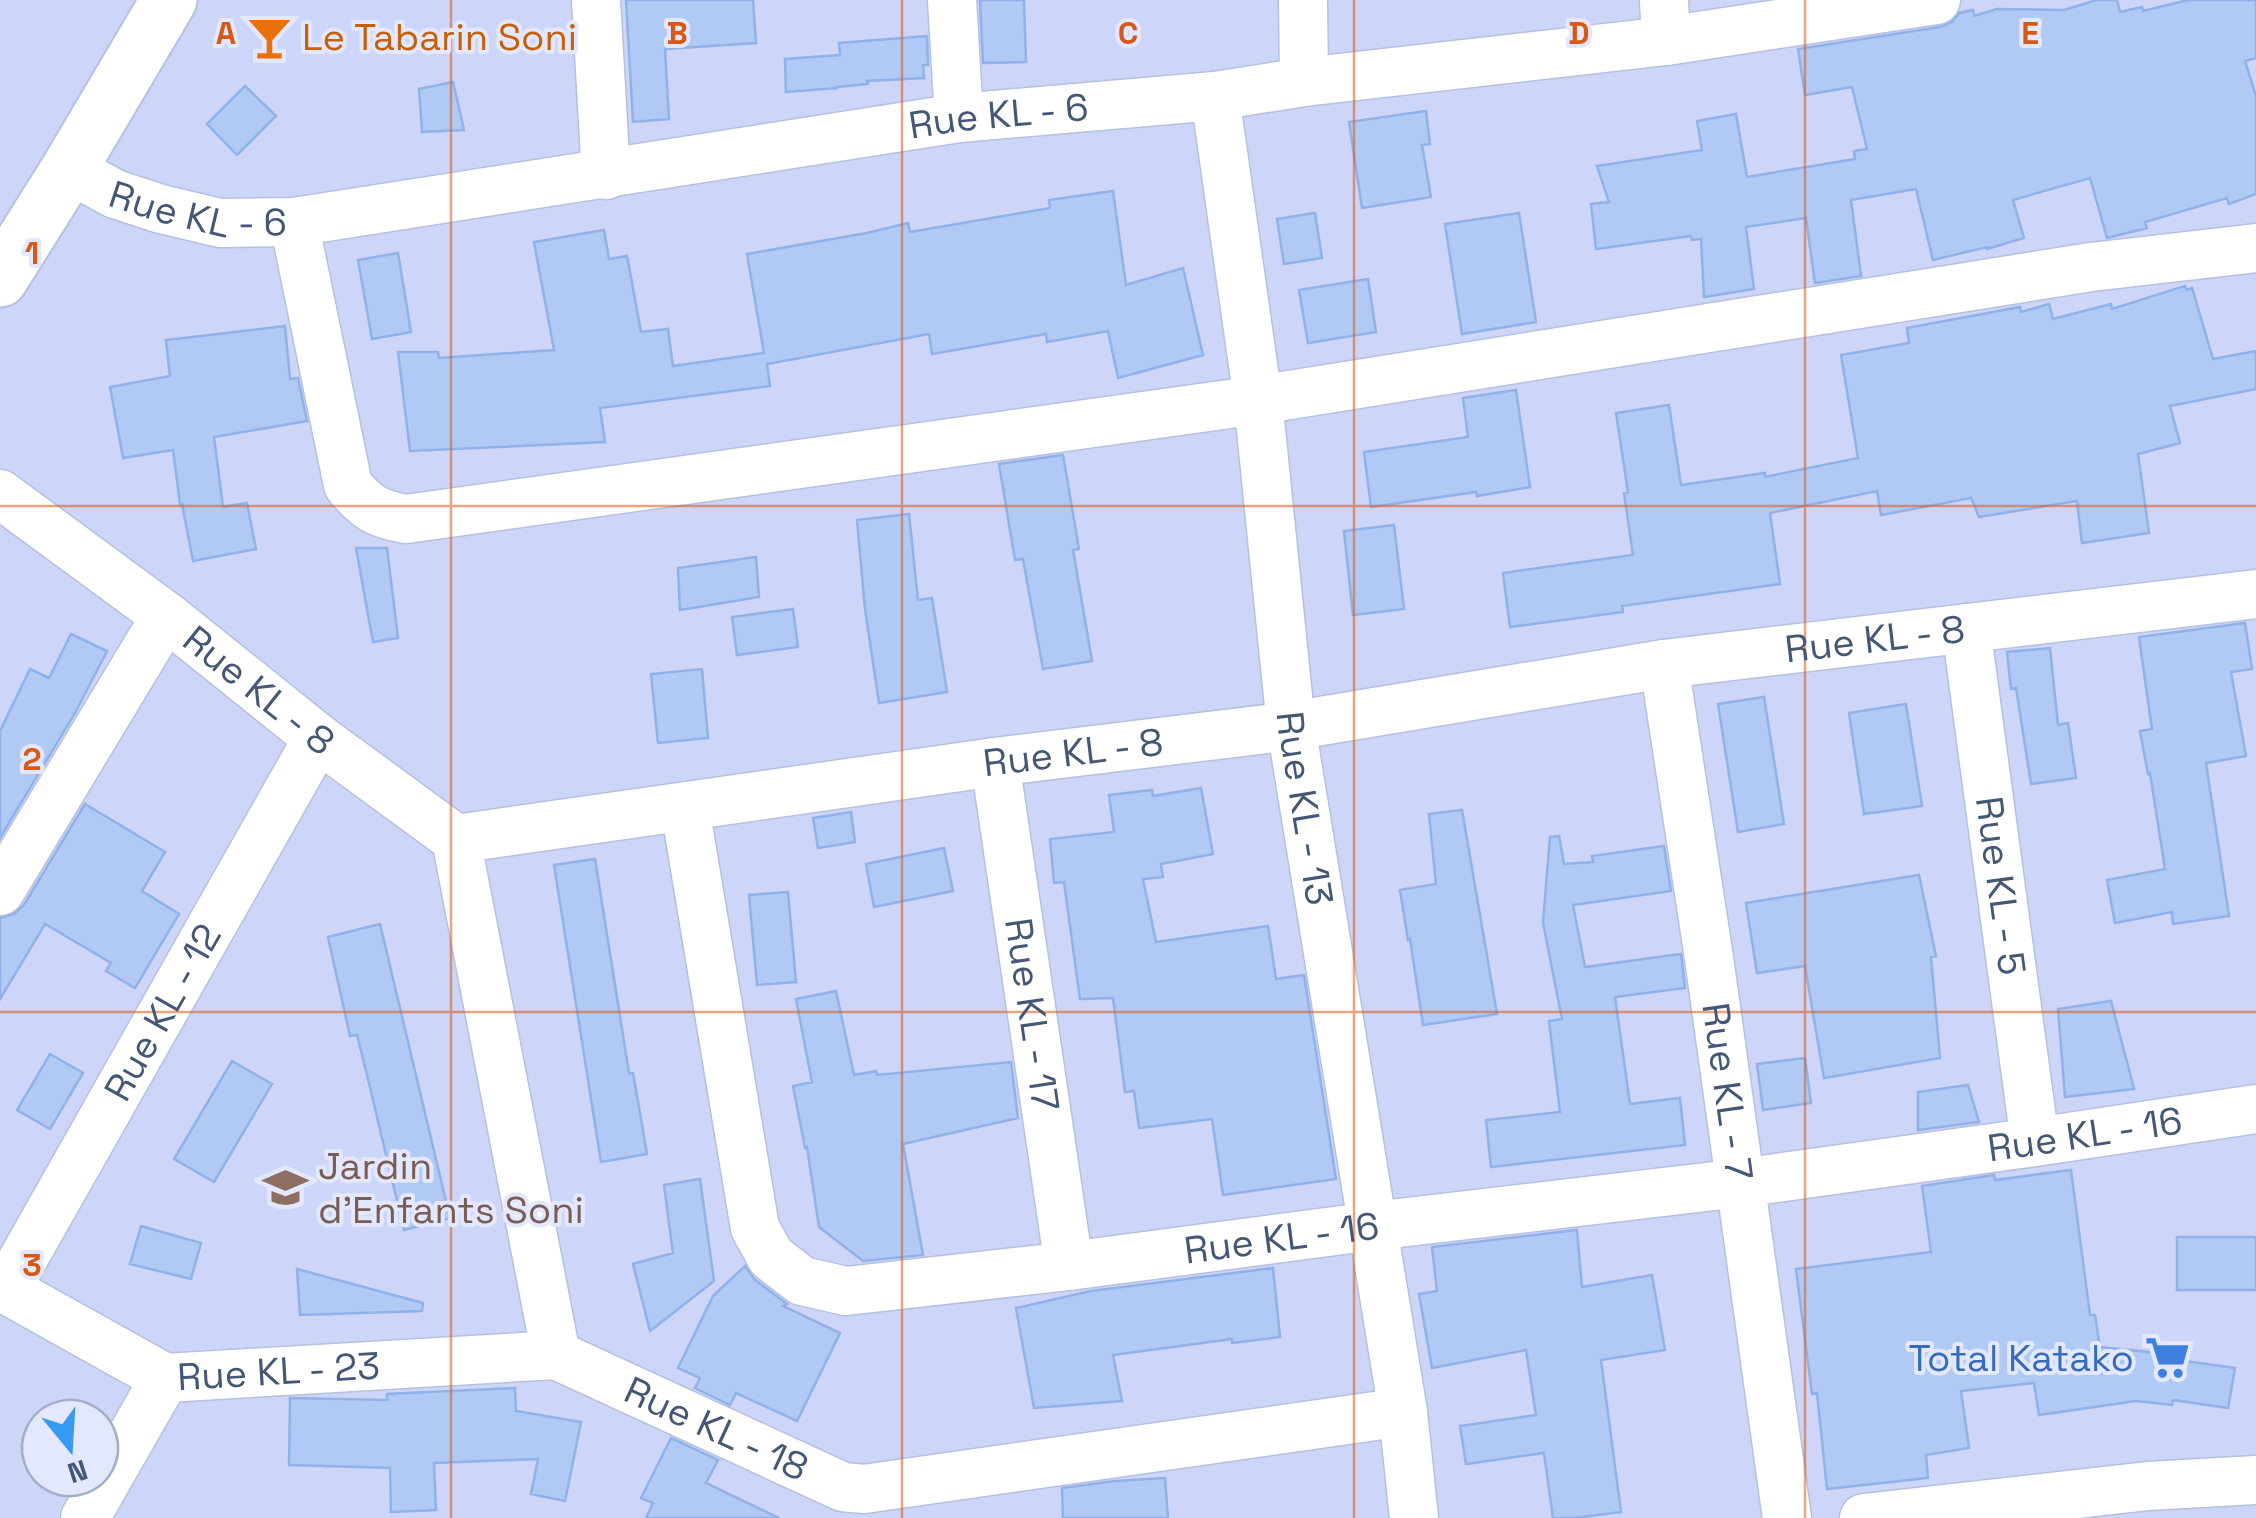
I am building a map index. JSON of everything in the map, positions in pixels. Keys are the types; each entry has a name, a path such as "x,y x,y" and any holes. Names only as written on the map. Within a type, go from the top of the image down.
{"street":[{"path":"0,279 169,0"},
{"path":"596,0 606,175"},
{"path":"952,0 959,118"},
{"path":"1302,0 1304,82"},
{"name":"Rue KL - 6","path":"69,169 116,194 220,224 294,222 959,118 1214,96 1665,20 1936,0"},
{"name":"Rue KL - 13","path":"1214,96 1258,400 1292,726 1403,1412 1414,1518"},
{"path":"294,222 348,484 364,504 385,515 406,518 1258,400 2090,267 2256,248"},
{"name":"Rue KL - 8","path":"0,494 456,839 995,762 1292,726 1664,664 2256,594"},
{"path":"0,892 166,616"},
{"name":"Rue KL - 5","path":"1966,628 2034,1142"},
{"name":"Rue KL - 7","path":"1664,664 1787,1518"},
{"name":"Rue KL - 12","path":"3,1288 318,738"},
{"name":"Rue KL - 17","path":"995,762 1069,1266"},
{"name":"Rue KL - 16","path":"685,808 754,1228 771,1257 802,1281 846,1292 1740,1183 2256,1108"},
{"path":"456,839 556,1355"},
{"path":"3,1288 164,1378"},
{"name":"Rue KL - 23","path":"85,1518 164,1378 556,1355"},
{"name":"Rue KL - 18","path":"556,1355 843,1487 969,1497 1403,1412"},
{"path":"1864,1518 2148,1486 2256,1480"}],"shaded area":[{"path":"0,0 2256,0 2256,1518 0,1518"}],"building":[{"path":"626,0 753,0 756,43 665,49 669,119 633,122"},
{"path":"980,0 1024,0 1026,62 983,63"},
{"path":"2097,0 2117,0 2120,12 2142,7 2143,11 2188,0 2256,0 2256,58 2245,61 2256,96 2256,194 2229,204 2227,198 2145,222 2147,228 2107,238 2090,178 2013,200 2024,238 1933,260 1916,189 1851,200 1861,276 1815,283 1806,218 1746,227 1754,289 1704,297 1701,239 1692,240 1691,236 1596,249 1591,204 1609,202 1597,166 1702,150 1697,121 1736,114 1747,177 1855,159 1854,151 1867,149 1852,87 1805,95 1798,49 1940,27 1952,22 1959,13 1973,10 1974,16 1997,9 2064,10"},
{"path":"927,36 928,65 923,65 924,78 786,92 785,59 840,55 839,43"},
{"path":"453,82 464,130 422,132 419,89"},
{"path":"245,86 276,116 237,155 207,124"},
{"path":"1426,111 1430,144 1422,145 1431,197 1362,208 1349,122"},
{"path":"1113,191 1126,285 1183,268 1203,355 1118,378 1108,331 1047,342 1046,334 932,354 929,334 767,364 770,386 600,408 605,442 410,451 398,352 438,352 439,358 554,350 534,242 604,230 609,259 627,256 641,332 668,329 673,366 764,353 747,254 908,223 910,232 1050,208 1049,200"},
{"path":"1315,213 1322,258 1284,264 1277,219"},
{"path":"1519,213 1536,322 1462,334 1445,224"},
{"path":"398,253 411,332 372,339 358,260"},
{"path":"1368,279 1376,332 1308,343 1299,290"},
{"path":"2185,286 2187,290 2192,288 2213,359 2256,351 2256,389 2170,406 2180,443 2138,454 2149,533 2082,543 2077,501 1979,517 1971,498 1881,515 1877,491 1770,513 1780,584 1622,606 1623,612 1510,627 1503,573 1633,555 1616,413 1669,405 1681,485 1765,473 1765,477 1858,458 1841,355 1909,343 1907,328 2020,307 2021,312 2049,304 2053,319 2111,304 2112,309"},
{"path":"285,326 290,379 298,378 307,421 214,437 223,507 247,503 256,549 193,561 173,450 123,458 110,387 170,376 166,340"},
{"path":"1516,390 1530,487 1371,507 1364,452 1468,437 1463,398"},
{"path":"1063,455 1079,549 1073,550 1092,661 1043,669 1023,559 1015,560 999,464"},
{"path":"909,514 918,600 932,598 947,692 879,703 857,520"},
{"path":"1394,525 1404,609 1353,615 1344,531"},
{"path":"356,548 387,548 398,638 373,642"},
{"path":"756,557 759,597 680,610 678,568"},
{"path":"793,609 798,647 737,655 732,617"},
{"path":"2245,623 2252,669 2231,672 2246,756 2206,763 2229,916 2173,924 2172,912 2115,923 2107,880 2165,869 2140,731 2152,729 2139,637"},
{"path":"71,634 107,651 75,713 0,838 0,731 30,669 49,678"},
{"path":"2050,648 2058,725 2068,723 2076,778 2031,784 2007,652"},
{"path":"702,669 708,738 658,743 651,674"},
{"path":"1764,697 1784,824 1738,832 1718,704"},
{"path":"1906,704 1922,806 1864,814 1849,713"},
{"path":"1201,788 1213,854 1161,864 1163,877 1143,879 1156,942 1268,926 1276,979 1304,975 1336,1179 1223,1195 1212,1119 1139,1128 1134,1091 1125,1092 1113,998 1080,999 1064,882 1054,883 1050,839 1114,832 1109,795 1152,790 1153,796"},
{"path":"85,804 165,852 142,891 179,914 135,988 106,971 111,963 45,924 0,999 0,918 14,914 24,905"},
{"path":"1462,810 1497,1014 1423,1025 1400,890 1436,884 1429,814"},
{"path":"851,812 855,842 818,848 813,818"},
{"path":"1559,836 1564,864 1593,862 1592,856 1664,846 1671,891 1573,905 1585,967 1681,954 1685,988 1615,997 1630,1104 1680,1098 1685,1145 1491,1167 1486,1120 1560,1112 1549,1021 1562,1019 1543,923 1550,837"},
{"path":"944,848 953,891 874,907 866,864"},
{"path":"595,859 629,1073 633,1073 647,1154 601,1162 554,865"},
{"path":"1919,875 1936,956 1931,957 1940,1058 1824,1078 1805,966 1757,973 1746,903"},
{"path":"788,892 796,982 757,985 749,895"},
{"path":"380,924 450,1218 404,1230 357,1035 350,1036 328,937"},
{"path":"836,991 854,1075 1011,1062 1018,1118 903,1144 923,1255 863,1261 819,1227 793,1086 812,1082 796,999"},
{"path":"2111,1001 2134,1089 2065,1097 2058,1009"},
{"path":"50,1054 83,1073 50,1129 17,1110"},
{"path":"1805,1058 1811,1103 1763,1110 1757,1064"},
{"path":"232,1061 272,1084 214,1182 174,1159"},
{"path":"1968,1085 1979,1122 1918,1130 1918,1092"},
{"path":"2071,1170 2090,1315 2095,1315 2100,1347 2178,1355 2178,1360 2235,1368 2228,1408 2173,1400 2172,1405 2136,1401 2039,1415 2034,1383 1961,1391 1969,1448 1926,1455 1928,1478 1827,1489 1817,1393 1812,1394 1796,1269 1931,1252 1922,1186 1994,1175 1995,1180"},
{"path":"700,1179 714,1281 650,1331 633,1264 673,1253 664,1185"},
{"path":"141,1226 201,1243 191,1279 130,1264"},
{"path":"1577,1230 1582,1287 1652,1275 1665,1350 1601,1360 1621,1512 1553,1518 1544,1453 1466,1464 1460,1426 1536,1415 1526,1350 1432,1368 1419,1294 1437,1291 1432,1247"},
{"path":"2177,1237 2256,1237 2256,1290 2177,1290"},
{"path":"745,1266 754,1279 787,1304 783,1306 840,1333 797,1421 736,1393 730,1405 695,1388 700,1378 678,1368 713,1296"},
{"path":"1273,1268 1280,1337 1232,1343 1232,1339 1113,1355 1122,1401 1034,1408 1016,1308 1091,1291"},
{"path":"297,1269 423,1303 422,1311 300,1315"},
{"path":"515,1388 516,1411 581,1422 565,1501 531,1494 538,1459 434,1463 436,1510 391,1512 390,1468 289,1465 290,1398 387,1400 387,1394"},
{"path":"671,1438 718,1460 706,1483 779,1518 646,1518 653,1503 641,1498"},
{"path":"1165,1478 1168,1518 1063,1518 1062,1488"}],"place":[{"name":"Le Tabarin Soni","path":"269,37"},
{"name":"Jardin d'Enfants Soni","path":"285,1188"},
{"name":"Total Katako","path":"2167,1358"}]}
